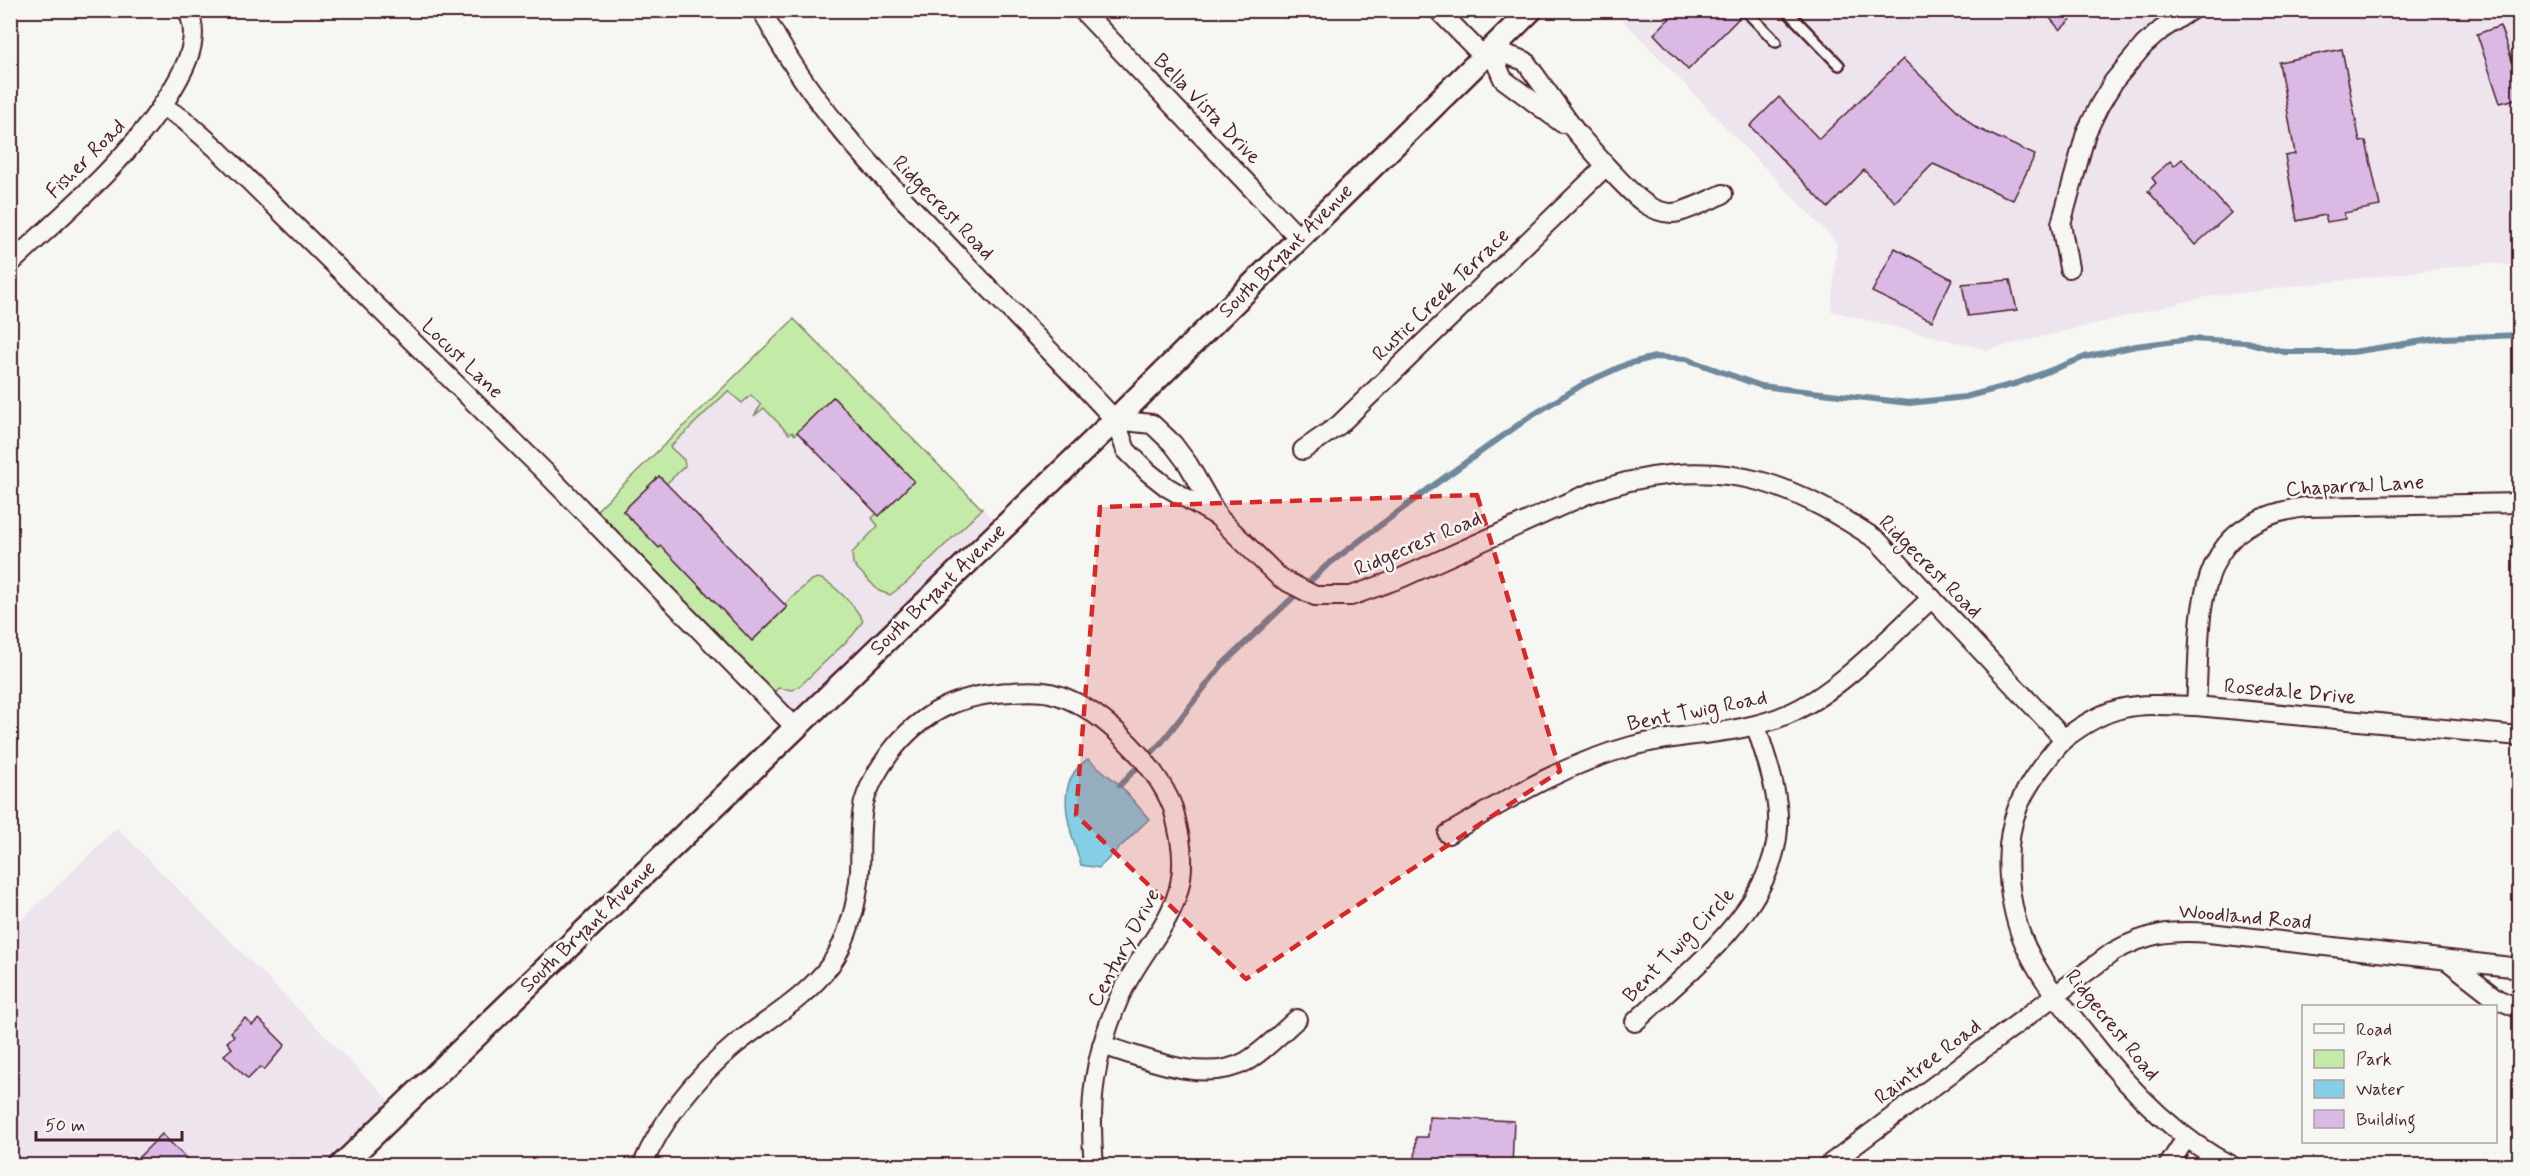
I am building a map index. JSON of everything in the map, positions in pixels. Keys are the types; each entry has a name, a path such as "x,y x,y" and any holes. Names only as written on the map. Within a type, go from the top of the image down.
{"street":[{"path":"162,106 189,56 192,39 190,16 187,10"},
{"name":"Ridgecrest Road","path":"762,10 778,42 807,87 862,156 1115,420 1126,450 1167,487 1219,518 1280,579 1315,596 1351,596 1401,578 1608,486 1640,477 1693,474 1763,482 1813,501 1877,540 2064,739 2044,763 2018,807 2010,837 2008,879 2014,913 2030,956 2055,995 2110,1065 2186,1138 2232,1166"},
{"name":"Bella Vista Drive","path":"1082,10 1299,238"},
{"path":"1438,10 1486,53 1503,79 1576,132"},
{"name":"South Bryant Avenue","path":"341,1166 1115,420 1531,10"},
{"path":"2069,268 2061,224 2086,133 2094,115 2114,81 2144,45 2161,30 2191,10"},
{"path":"1486,53 1525,61 1576,132 1635,195 1655,210 1677,213 1723,195"},
{"name":"Fisher Road","path":"10,264 122,157 144,132 162,106"},
{"name":"Locust Lane","path":"162,106 183,119 216,148 534,460 795,728"},
{"name":"Rustic Creek Terrace","path":"1303,450 1339,425 1606,166"},
{"name":"Ridgecrest Road","path":"1115,420 1152,424 1173,444 1188,464 1219,518"},
{"name":"Chaparral Lane","path":"2196,706 2206,585 2211,569 2235,534 2255,520 2281,510 2306,507 2520,503"},
{"name":"Bent Twig Road","path":"1448,834 1556,773 1599,756 1661,739 1756,726 1788,714 1828,691 1932,598"},
{"name":"Century Drive","path":"642,1166 653,1140 692,1087 737,1044 816,982 831,964 845,937 857,895 860,873 861,818 865,799 881,766 906,736 924,719 944,706 970,696 990,693 1049,693 1089,710 1135,750 1157,777 1173,808 1180,842 1180,889 1173,910 1121,994 1102,1045 1092,1089 1090,1112 1094,1166"},
{"name":"Rosedale Drive","path":"2064,739 2083,725 2113,709 2146,704 2196,706 2520,736"},
{"name":"Bent Twig Circle","path":"1635,1022 1740,921 1756,897 1765,876 1773,854 1778,807 1756,726"},
{"name":"Woodland Road","path":"2055,995 2112,952 2133,940 2169,932 2209,933 2520,968"},
{"path":"2448,961 2497,999 2520,1009"},
{"name":"Raintree Road","path":"1827,1166 2055,995"},
{"path":"1102,1045 1168,1065 1196,1070 1218,1070 1246,1061 1297,1019"},
{"path":"2168,1166 2186,1138"}],"lane":[{"path":"1786,10 1839,66"},
{"path":"1746,11 1776,42"}],"highlighted area":[{"path":"1477,495 1560,771 1246,979 1076,815 1100,507"}],"shaded area":[{"path":"1614,11 2519,11 2519,266 2488,263 2205,297 1988,350 1831,311 1837,243"},
{"path":"794,319 1002,528 795,727 590,517"},
{"path":"117,828 399,1110 341,1165 11,1166 11,930"}],"green space":[{"path":"794,319 982,509 906,583 890,595 879,591 853,564 852,553 878,526 872,518 877,513 879,515 914,481 876,441 840,475 836,471 871,436 833,397 795,435 792,432 789,434 764,408 754,416 761,405 751,395 742,403 728,391 670,447 684,460 685,466 666,484 659,476 623,511 695,513 700,518 666,551 752,641 786,608 784,605 810,581 817,578 829,583 855,609 863,621 853,635 802,684 793,690 778,688 775,692 765,685 597,510"}],"water":[{"path":"1088,759 1120,785 1149,819 1099,868 1081,865 1066,809 1069,781 1076,769"}],"building":[{"path":"1663,10 1739,10 1741,16 1688,70 1654,34 1670,18"},
{"path":"2043,10 2081,10 2060,30"},
{"path":"2500,26 2520,83 2520,98 2500,103 2477,34"},
{"path":"2342,49 2360,142 2366,141 2380,206 2344,213 2345,219 2327,222 2325,215 2297,221 2285,156 2295,154 2279,62"},
{"path":"1903,59 1975,127 2035,155 2013,200 1933,164 1895,202 1864,170 1828,208 1750,126 1779,97 1819,139"},
{"path":"2182,159 2231,213 2195,245 2148,191 2156,183 2152,178 2170,161 2174,166"},
{"path":"1895,248 1952,279 1932,321 1872,292"},
{"path":"2010,280 2017,310 1968,316 1962,284"},
{"path":"833,397 914,481 879,516 797,432"},
{"path":"659,476 787,607 752,641 661,546 659,548 623,511"},
{"path":"245,1018 252,1025 259,1019 285,1045 264,1070 260,1067 248,1079 224,1055 232,1048 227,1042 234,1036 231,1032"},
{"path":"1429,1117 1514,1121 1512,1166 1415,1165 1416,1137 1428,1137"},
{"path":"162,1134 194,1166 130,1166"}],"waterway":[{"path":"1120,785 1162,742 1222,665 1326,566 1528,418 1585,383 1627,364 1655,357 1686,359 1761,386 1909,403 1965,397 2018,383 2085,357 2136,346 2191,339 2246,342 2285,352 2352,352 2443,338 2520,335"}]}
